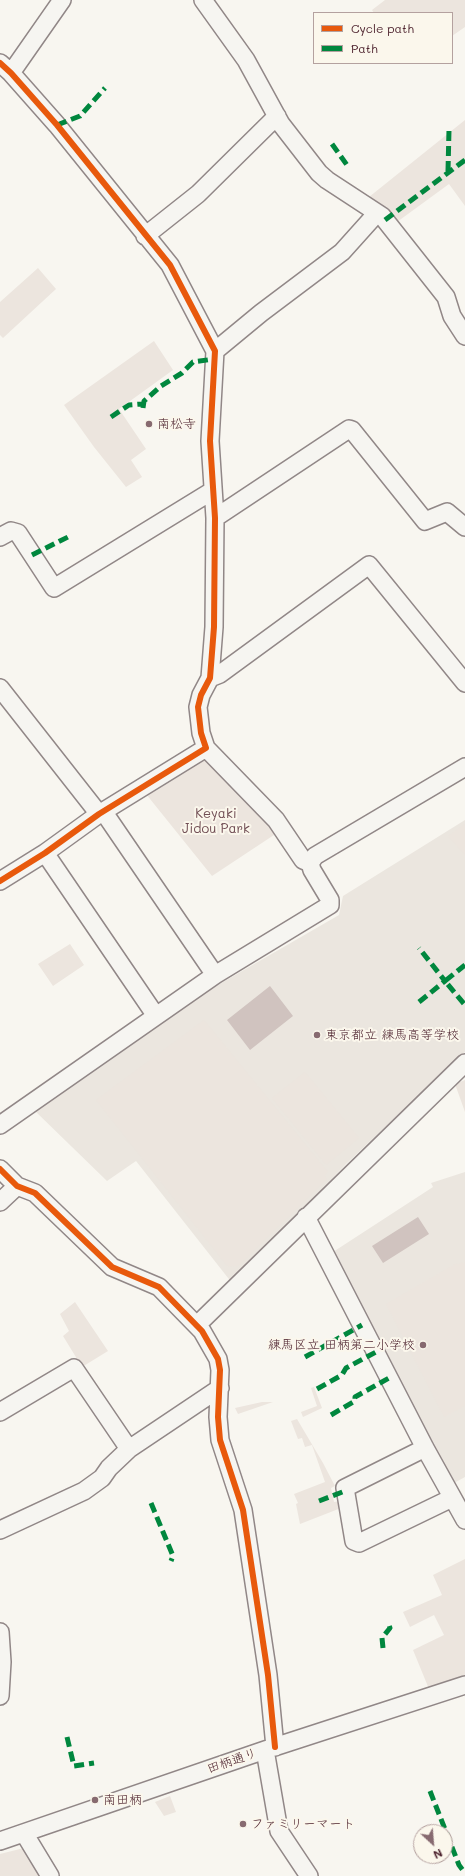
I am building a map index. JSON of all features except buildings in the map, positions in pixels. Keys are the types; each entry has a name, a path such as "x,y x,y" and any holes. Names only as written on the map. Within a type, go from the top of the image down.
{"street":[{"path":"0,1125 215,975 330,905 330,900 312,870 310,863 304,860 276,820 206,748 201,733 198,707 201,695 210,678 214,627 215,518 212,491 210,441 215,351 170,265 145,236 57,125 6,68 62,0"},
{"path":"203,0 246,60 277,116 319,173 327,180 377,213 446,297 452,316 465,336"},
{"path":"145,236 198,194 277,116"},
{"path":"215,351 261,313 342,252 377,213"},
{"path":"215,518 349,429 352,430 425,521 447,512 465,527"},
{"path":"0,537 11,531 18,533 54,588 212,491"},
{"path":"210,678 220,674 369,565 465,683"},
{"path":"0,688 101,813 215,975"},
{"path":"0,881 101,813 206,748"},
{"path":"310,863 315,856 465,767"},
{"path":"45,852 156,1016"},
{"path":"197,1325 465,1063"},
{"path":"0,1169 17,1186 35,1193 112,1268 159,1287 197,1325 218,1359 220,1370 218,1417 220,1440 243,1510 268,1675 270,1748 278,1831 309,1876"},
{"path":"0,1202 17,1186"},
{"path":"306,1217 425,1448 465,1520"},
{"path":"0,1412 74,1368 129,1449"},
{"path":"0,1530 84,1491 102,1478 108,1468 129,1449 220,1388"},
{"path":"425,1448 345,1488 354,1541 359,1543 452,1498"},
{"path":"0,1632 2,1662 0,1696"},
{"name":"田柄通り","path":"0,1841 270,1748 465,1685"},
{"path":"24,1833 50,1876"}],"shaded area":[{"name":"東京都立 練馬高等学校","path":"465,820 465,1052 346,1164 232,1283 136,1161 107,1181 35,1111 192,1000 339,915 343,896"},
{"path":"270,986 293,1016 250,1050 227,1020"},
{"name":"練馬区立 田柄第二小学校","path":"465,1172 465,1477 454,1483 333,1252 433,1187 431,1183"},
{"path":"418,1217 429,1234 383,1263 372,1246"}],"green space":[{"path":"385,0 465,0 465,27 453,35 453,12 373,12 372,10"},
{"path":"465,120 465,206 449,184 397,222 369,197"},
{"path":"38,268 56,289 3,338 0,335 0,302"},
{"path":"154,341 173,370 119,409 146,449 131,460 142,477 126,487 94,447 64,405"},
{"name":"Keyaki Jidou Park","path":"208,758 277,833 212,876 146,794"},
{"path":"465,824 465,855 448,836"},
{"path":"70,944 84,965 53,986 38,964"},
{"path":"204,1020 328,1172 325,1175 327,1179 238,1266 228,1267 96,1100"},
{"path":"305,1072 359,1138 326,1165 272,1098"},
{"path":"465,1080 465,1112 455,1084"},
{"path":"465,1262 465,1406 444,1417 386,1304 455,1264"},
{"path":"75,1302 108,1351 82,1367 63,1336 69,1331 60,1314"},
{"path":"314,1387 322,1408 303,1417 301,1412 317,1406 311,1388"},
{"path":"262,1402 273,1402 238,1414 235,1408"},
{"path":"297,1419 323,1463 335,1486 331,1488 334,1502 340,1501 341,1508 300,1524 296,1504 298,1503 294,1494 325,1482 312,1445 305,1447 302,1438 298,1439 291,1421"},
{"path":"465,1559 465,1676 429,1689 413,1650 444,1635 434,1615 410,1627 403,1612 442,1595 433,1575"},
{"path":"170,1796 176,1812 164,1816 155,1802"},
{"path":"24,1848 41,1876 0,1876 0,1854"}],"marked path":[{"path":"57,125 80,116 105,88"},
{"path":"448,171 449,130"},
{"path":"332,144 347,165"},
{"path":"385,220 465,160"},
{"path":"143,408 144,401 161,386 182,373 193,362 214,359"},
{"path":"111,417 129,405 142,404"},
{"path":"32,555 68,537"},
{"path":"419,948 445,981 419,1002"},
{"path":"465,965 445,981 465,1005"},
{"path":"305,1357 362,1325"},
{"path":"317,1389 342,1375 346,1368 376,1352"},
{"path":"331,1415 355,1401 355,1397 389,1378"},
{"path":"319,1501 345,1491"},
{"path":"151,1503 173,1556 171,1561"},
{"path":"383,1648 382,1638 390,1628 388,1622"},
{"path":"67,1737 74,1766 94,1763"},
{"path":"430,1791 459,1865 465,1873"}],"cycle path":[{"path":"0,63 11,73 57,125 170,265 215,351 210,441 215,518 214,627 210,678 201,695 198,707 201,733 206,748 99,814 45,853 0,881"},
{"path":"0,1169 17,1186 35,1193 112,1267 159,1287 202,1331 218,1359 220,1370 218,1417 220,1440 243,1510 268,1675 275,1747"}],"place":[{"name":"南松寺","path":"149,424"},
{"name":"東京都立 練馬高等学校","path":"317,1035"},
{"name":"練馬区立 田柄第二小学校","path":"423,1345"},
{"name":"南田柄","path":"95,1800"},
{"name":"ファミリーマート","path":"243,1824"}]}
